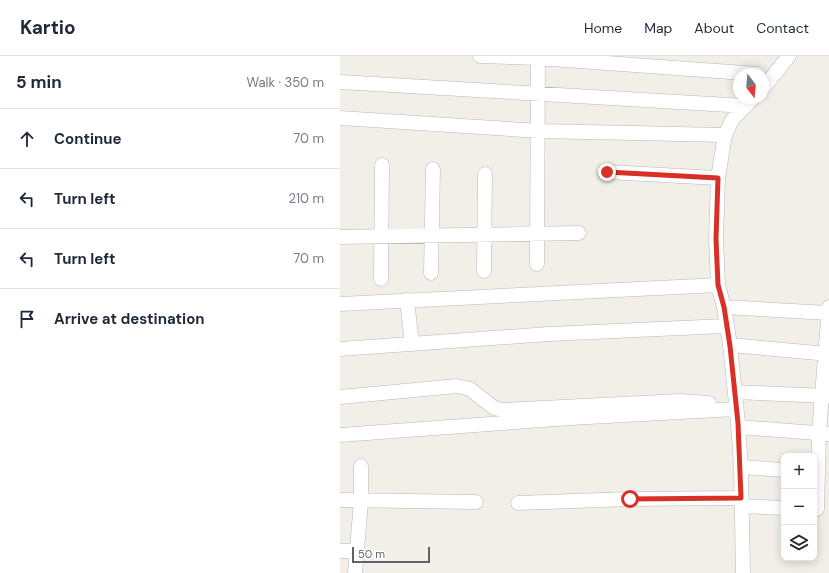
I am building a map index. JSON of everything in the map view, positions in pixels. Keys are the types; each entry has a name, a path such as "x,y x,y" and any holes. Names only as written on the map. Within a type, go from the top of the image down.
{"street":[{"path":"480,56 538,57 733,72"},
{"path":"769,75 789,56"},
{"path":"537,264 539,131 538,57"},
{"path":"340,82 539,94 733,101"},
{"path":"742,573 742,502 738,428 730,346 725,326 724,307 718,285 716,239 718,178 725,135 732,120 748,104"},
{"path":"340,118 539,131 725,135"},
{"path":"381,279 382,165"},
{"path":"431,273 433,169"},
{"path":"607,172 718,178"},
{"path":"484,271 485,174"},
{"path":"340,237 579,233"},
{"path":"340,304 718,285"},
{"path":"406,300 412,344"},
{"path":"724,307 829,311 824,434 820,472 820,509"},
{"path":"340,349 549,334 725,326"},
{"path":"730,346 827,354"},
{"path":"340,397 457,386 470,389 485,402 499,409 570,413"},
{"path":"735,392 826,396"},
{"path":"340,435 570,413 736,409"},
{"path":"738,428 824,434"},
{"path":"355,573 361,501 361,466"},
{"path":"741,467 781,470"},
{"path":"518,503 630,499 742,502 781,508"},
{"path":"340,500 476,502"},
{"path":"340,551 356,551"}],"route":[{"path":"607,172 718,178 716,239 718,285 724,307 725,326 730,346 738,423 741,467 741,498 630,499"}]}
